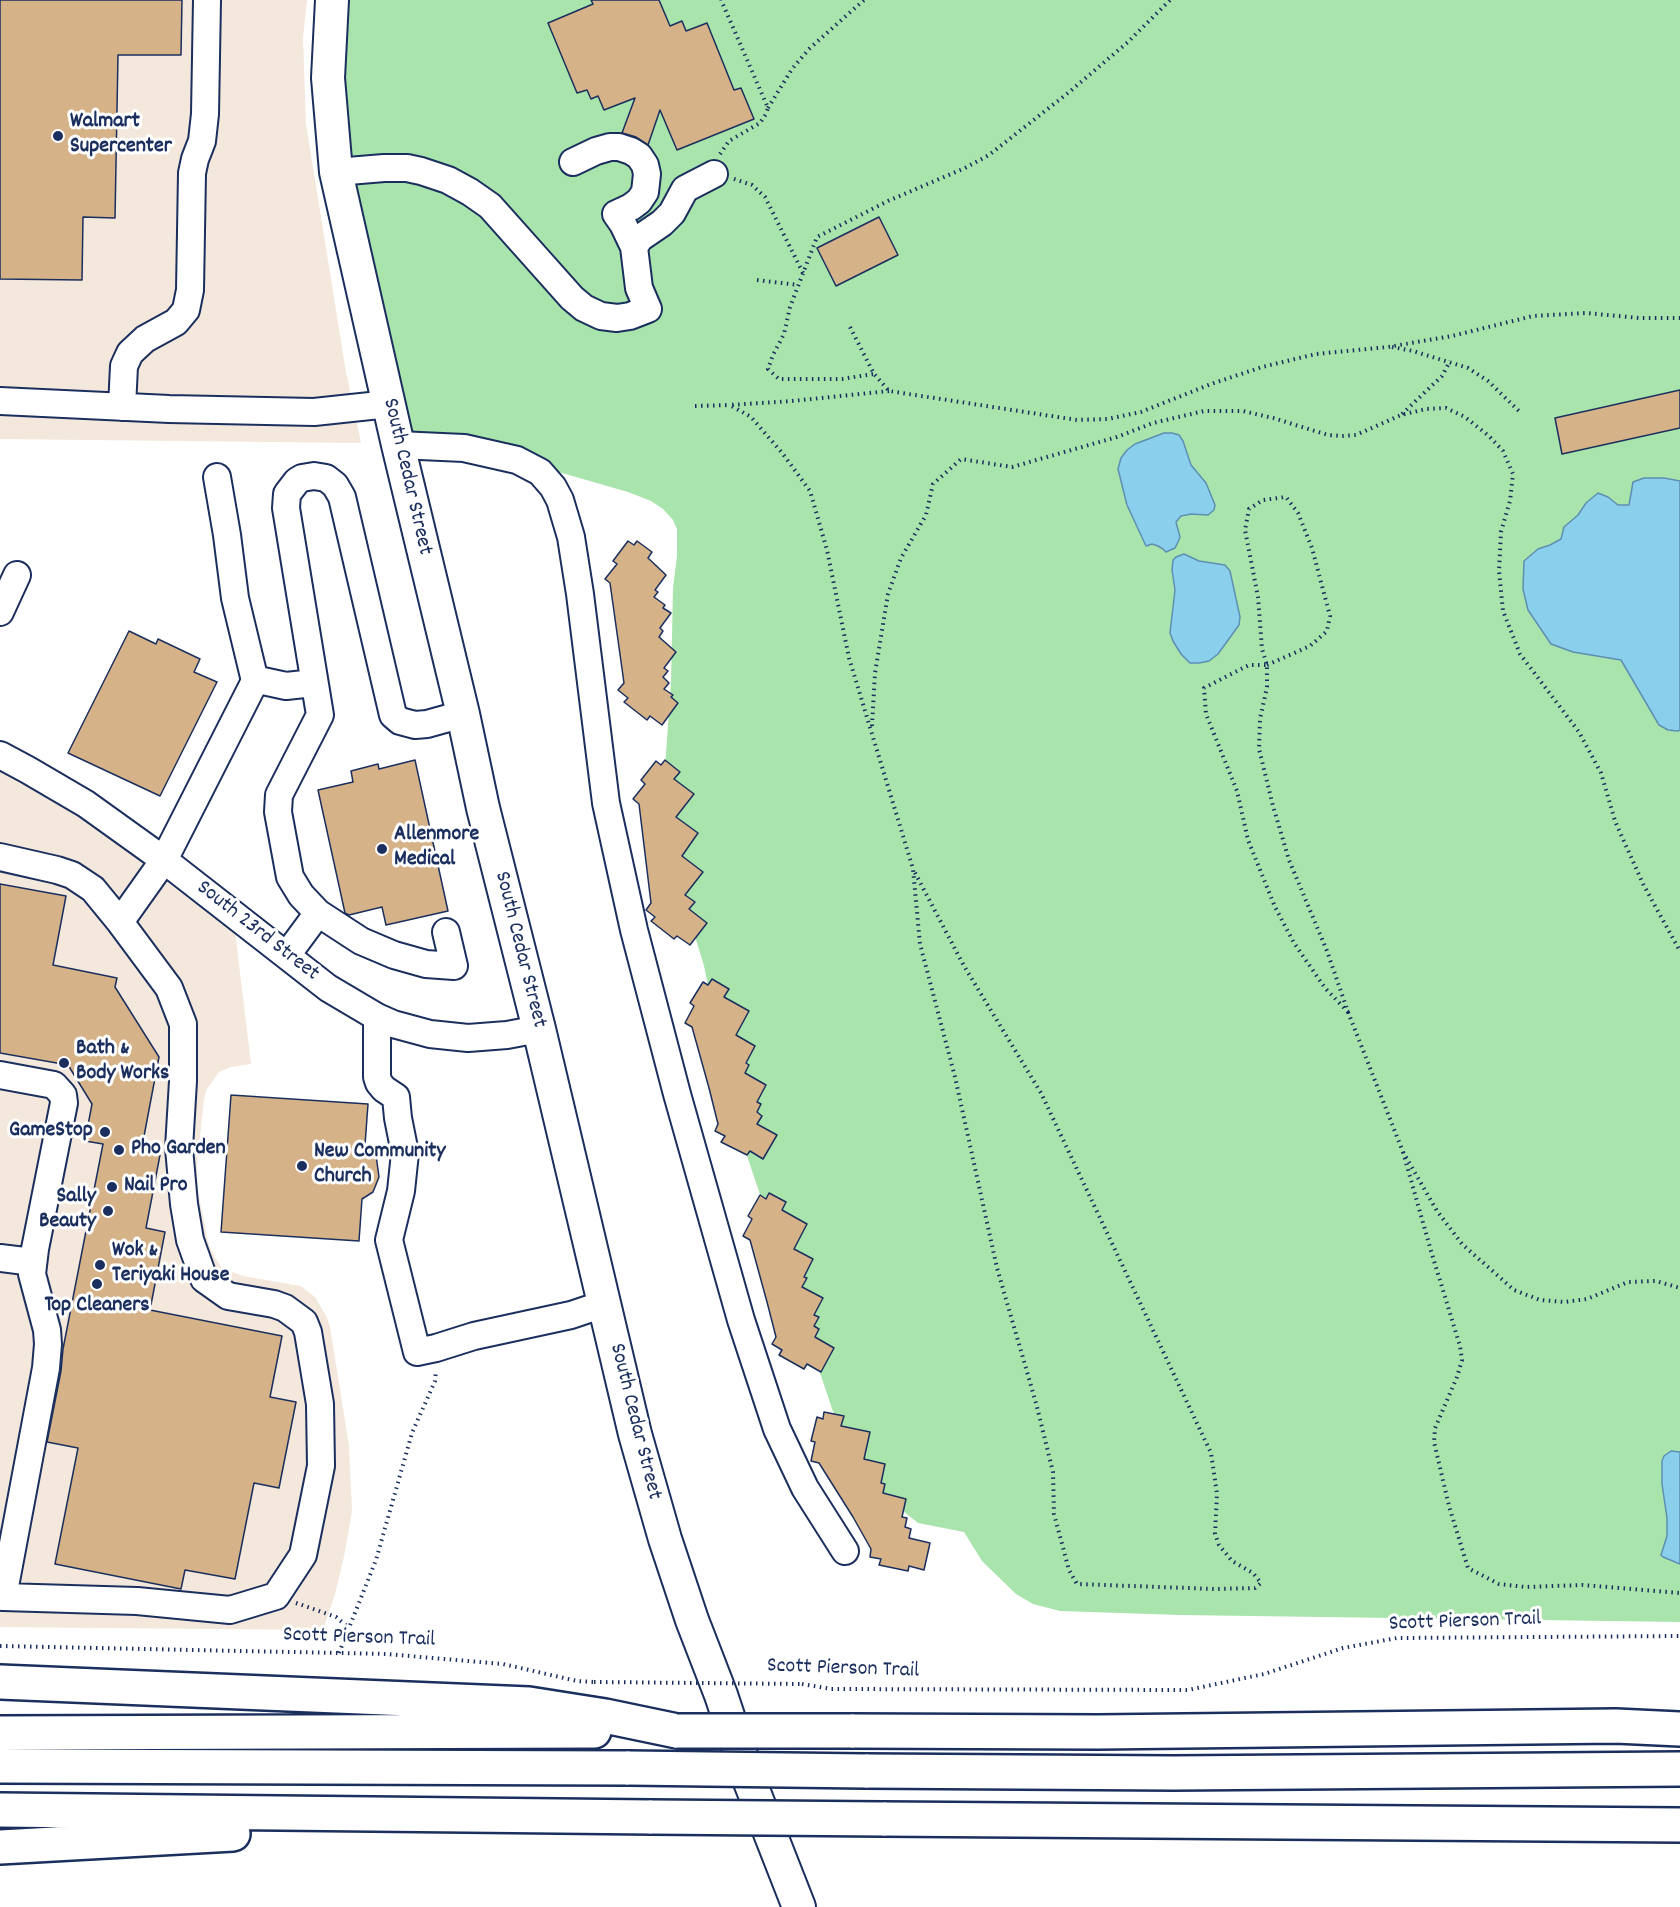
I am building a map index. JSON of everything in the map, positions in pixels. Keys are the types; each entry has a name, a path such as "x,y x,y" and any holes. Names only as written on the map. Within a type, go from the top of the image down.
{"highway":[{"path":"0,1682 529,1704 610,1724"},
{"path":"1616,1726 1680,1718"},
{"path":"0,1733 610,1724 676,1731 1110,1731 1616,1726 1680,1729"},
{"path":"0,1766 1174,1773 1680,1769"},
{"path":"0,1810 883,1820 1680,1825"},
{"path":"0,1847 242,1833 320,1814"},
{"path":"1642,1825 1680,1833"}],"main road":[{"name":"South Cedar Street","path":"332,0 328,78 336,172 483,808 539,1029 635,1434 665,1539 750,1782 799,1907"}],"street":[{"path":"122,407 124,366 130,353 145,339 176,322 186,310 190,290 192,173 202,141 205,114 207,0"},
{"path":"336,172 407,168 434,175 460,186 490,206 572,298 584,308 601,316 623,317 648,309 639,288 634,248 623,224 615,214 631,207 645,192 647,174 645,165 639,156 619,147 610,147 573,162"},
{"path":"634,248 640,238 672,213 685,189 720,177"},
{"path":"0,401 314,412 389,404"},
{"path":"398,445 464,448 517,460 540,472 553,487 560,500 571,537 580,594 606,803 634,930 677,1094 741,1320 777,1429 805,1488 845,1551"},
{"path":"446,932 454,966 426,964 394,956 361,941 318,913 301,895 290,877 277,804 283,785 320,715 285,503 293,484 302,478 314,476 330,481 342,497 393,716 400,721 415,725 463,714"},
{"path":"120,922 164,860 255,681 235,598 217,477"},
{"path":"0,612 17,575"},
{"path":"255,681 286,686 314,683"},
{"name":"South 23rd Street","path":"0,755 86,804 164,860 328,988 377,1017 430,1034 468,1038 539,1029"},
{"path":"0,857 57,870 84,882 93,889 120,922 169,988 183,1024 183,1081 179,1148 184,1204 190,1240 204,1279 228,1296 285,1308 304,1322 308,1332 320,1404 321,1466 303,1555 276,1596 230,1610 137,1601 3,1598 48,1354 47,1330 32,1274 64,1103 63,1095 54,1085 0,1075"},
{"path":"287,955 318,913"},
{"path":"377,1017 378,1080 384,1089 396,1097 405,1153 401,1191 389,1240 417,1352 474,1336 571,1315 604,1304"},
{"path":"0,1258 33,1262"}],"path":[{"path":"721,0 768,108"},
{"path":"803,273 765,197 759,190 744,181 720,177 721,152 729,141 760,123 792,69 809,49 864,0"},
{"path":"874,374 842,379 779,380 768,369 784,334 790,307 817,237 888,201 965,168 989,155 1120,49 1170,0"},
{"path":"757,280 799,285"},
{"path":"695,406 792,401 889,391 1077,420 1108,419 1140,412 1210,384 1263,367 1316,354 1388,347 1452,336 1533,316 1586,313 1639,318 1680,318"},
{"path":"850,327 874,374 889,391"},
{"path":"1388,347 1413,351 1468,368 1488,381 1521,413"},
{"path":"1401,415 1442,376 1450,362"},
{"path":"730,405 751,417 783,454 810,491 827,550 849,658 913,869 964,966 1041,1093 1211,1453 1217,1494 1215,1534 1219,1545 1232,1561 1253,1573 1262,1583 1255,1588 1215,1589 1077,1584 1069,1570 1054,1514 1053,1472 1036,1403 997,1268 955,1077 920,944 913,869"},
{"path":"872,730 875,673 888,594 901,558 926,515 933,484 961,459 1012,467 1153,423 1204,411 1243,411 1328,435 1342,436 1356,435 1401,415 1426,409 1446,408 1465,417 1489,436 1503,451 1513,474 1510,501 1501,532 1499,571 1503,611 1520,654 1579,732 1601,773 1615,821 1643,884 1680,951"},
{"path":"1348,1012 1319,979 1294,943 1275,908 1248,840 1237,791 1206,714 1204,688 1249,665 1267,665 1310,646 1328,631 1330,616 1312,549 1298,513 1286,498 1263,500 1249,509 1245,530 1258,597 1262,649 1267,665 1267,687 1260,719 1259,749 1289,860 1327,951 1348,1012 1403,1152 1460,1346 1462,1360 1435,1428 1434,1442 1449,1506 1468,1568 1500,1584 1525,1587 1583,1585 1680,1593"},
{"path":"1403,1152 1437,1211 1462,1244 1514,1290 1540,1300 1564,1302 1587,1299 1628,1282 1656,1281 1680,1288"},
{"path":"339,1653 376,1560 411,1433 435,1381 436,1348"},
{"path":"276,1596 336,1617 349,1628"},
{"name":"Scott Pierson Trail","path":"0,1646 386,1654 502,1665 577,1681 594,1682 802,1684 831,1689 1188,1690 1264,1674 1343,1648 1397,1638 1680,1636"}],"shaded area":[{"path":"0,0 307,0 303,38 306,124 346,372 361,443 0,439"},
{"path":"0,755 233,914 251,1064 231,1067 219,1072 207,1089 197,1167 198,1191 208,1242 222,1268 243,1276 301,1286 316,1298 330,1327 349,1446 352,1511 335,1594 323,1630 0,1627"}],"green space":[{"path":"332,0 1680,0 1680,1622 1180,1615 1060,1611 1033,1604 1016,1594 982,1561 964,1532 918,1523 853,1471 739,1132 704,966 661,824 671,683 677,529 673,520 663,509 651,501 628,492 517,460 398,445 336,172"}],"water":[{"path":"1164,433 1179,435 1191,465 1206,483 1215,505 1214,510 1208,515 1181,516 1176,522 1180,537 1178,542 1175,548 1166,552 1152,544 1146,546 1127,505 1118,469 1121,458 1127,450 1135,444"},
{"path":"1644,478 1680,481 1680,730 1678,731 1668,730 1659,725 1621,660 1573,652 1551,644 1528,610 1523,589 1524,561 1538,549 1561,539 1564,527 1578,515 1586,503 1598,493 1618,505 1629,505 1633,482"},
{"path":"1184,554 1199,561 1225,565 1230,571 1240,617 1239,625 1218,654 1209,661 1199,663 1190,663 1181,654 1170,633 1175,590 1173,560"},
{"path":"1671,1451 1680,1452 1680,1564 1661,1555 1667,1536 1662,1461 1664,1456"}],"building":[{"name":"Walmart Supercenter","path":"0,0 182,0 181,55 118,55 115,218 83,217 82,280 0,279"},
{"path":"591,0 659,0 670,26 682,21 686,31 707,23 734,90 741,88 754,119 677,150 660,110 648,145 636,137 622,133 635,98 604,110 598,96 591,99 587,90 577,93 548,23 593,4"},
{"path":"879,217 898,255 836,286 817,248"},
{"path":"1680,390 1680,428 1562,454 1555,418"},
{"path":"628,541 634,545 637,541 652,552 648,558 666,575 655,590 658,592 654,597 665,605 663,608 671,613 660,628 663,631 659,637 676,652 664,668 668,671 663,677 669,683 664,689 673,695 671,697 678,703 662,725 650,716 647,720 624,702 628,698 618,690 624,683 610,583 605,579 617,564 613,561"},
{"path":"129,631 156,644 158,639 200,659 194,672 217,682 160,796 68,753"},
{"name":"Allenmore Medical","path":"415,760 448,911 386,925 382,907 349,915 345,913 318,790 353,782 351,771 378,764 379,769"},
{"path":"665,760 680,772 674,779 694,794 676,817 698,833 682,856 703,872 685,895 695,902 689,909 707,923 690,945 677,936 674,939 651,921 655,917 646,910 651,903 639,804 633,799 645,784 641,780 656,761 661,765"},
{"path":"0,884 66,896 53,965 117,978 115,987 159,1057 141,1152 160,1155 146,1228 165,1232 150,1310 282,1336 270,1397 296,1402 279,1488 254,1483 235,1579 185,1570 181,1589 55,1564 78,1448 47,1442 103,1144 85,1141 92,1104 68,1065 0,1053"},
{"path":"712,979 729,989 724,997 749,1011 736,1035 755,1046 746,1063 749,1065 745,1073 766,1085 757,1102 761,1104 757,1112 762,1116 757,1124 777,1135 763,1159 750,1151 747,1155 721,1142 725,1136 715,1131 718,1124 709,1088 692,1027 685,1023 694,1006 690,1003 703,982 708,985"},
{"name":"New Community Church","path":"231,1095 368,1104 365,1145 376,1155 379,1177 373,1192 362,1199 359,1241 221,1232"},
{"path":"769,1193 786,1202 782,1210 807,1224 794,1249 813,1259 802,1287 823,1298 814,1315 819,1317 814,1326 819,1329 815,1337 834,1348 821,1372 807,1364 804,1369 779,1355 782,1350 772,1344 776,1337 767,1302 750,1240 743,1236 752,1219 748,1216 760,1195 766,1199"},
{"path":"824,1412 844,1416 841,1426 870,1432 864,1459 885,1464 881,1483 885,1484 883,1493 906,1499 902,1517 907,1518 905,1527 911,1529 909,1538 930,1543 924,1570 909,1566 908,1571 879,1565 881,1559 870,1557 871,1549 853,1517 819,1463 811,1461 815,1442 811,1441 817,1417 823,1419"}],"place":[{"name":"Walmart Supercenter","path":"58,136"},
{"name":"Allenmore Medical","path":"382,849"},
{"name":"Bath & Body Works","path":"64,1063"},
{"name":"GameStop","path":"105,1132"},
{"name":"Pho Garden","path":"119,1150"},
{"name":"New Community Church","path":"302,1166"},
{"name":"Nail Pro","path":"112,1187"},
{"name":"Sally Beauty","path":"108,1211"},
{"name":"Wok & Teriyaki House","path":"100,1265"},
{"name":"Top Cleaners","path":"97,1284"}]}
